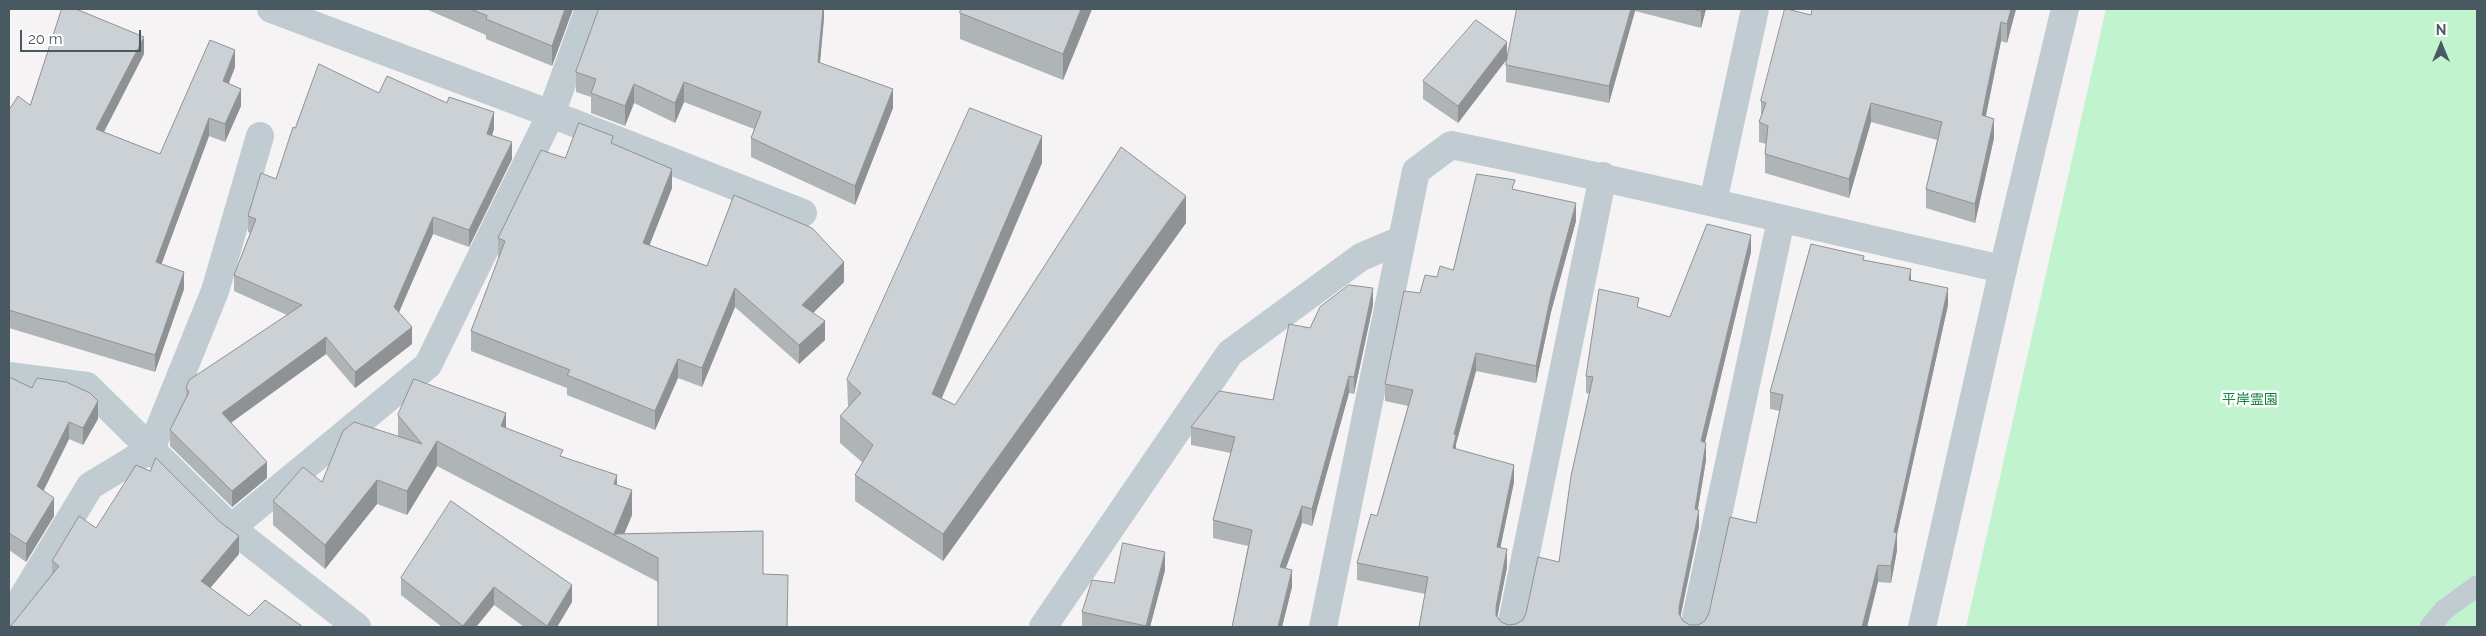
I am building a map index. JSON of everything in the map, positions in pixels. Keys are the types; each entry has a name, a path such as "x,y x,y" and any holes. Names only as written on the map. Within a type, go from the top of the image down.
{"street":[{"path":"271,9 551,114 804,213"},
{"path":"231,528 428,365 551,114 590,9"},
{"path":"1713,202 1755,9"},
{"path":"1922,627 2003,269 2065,9"},
{"path":"9,620 90,486 151,449 215,291 260,136"},
{"path":"1323,627 1416,171 1451,145 1603,176 1781,220 2003,269"},
{"path":"1511,627 1603,176"},
{"path":"1694,627 1781,220"},
{"path":"1043,627 1230,353 1361,257 1401,240"},
{"path":"9,376 87,386 231,528 357,627"}],"lane":[{"path":"2430,627 2444,610 2477,586"}],"green space":[{"name":"平岸霊園","path":"2106,9 2477,9 2477,627 1966,627"}],"building":[{"path":"62,9 76,9 144,37 96,129 160,154 210,40 235,50 223,81 241,89 225,124 209,118 156,262 184,272 155,355 9,310 9,110 18,96 30,105"},
{"path":"471,9 565,9 552,46 486,19 487,16"},
{"path":"599,9 823,9 818,62 893,89 855,186 751,138 761,112 684,82 675,103 634,84 625,106 591,93 596,79 576,72"},
{"path":"961,9 1081,9 1063,54 960,13"},
{"path":"1517,9 1631,9 1609,86 1506,65"},
{"path":"1785,9 1811,15 1812,9 2011,9 2007,24 2001,22 1982,115 1994,119 1975,204 1926,189 1942,122 1871,103 1849,179 1765,154 1768,126 1759,122 1766,103 1761,101"},
{"path":"1476,20 1507,42 1458,106 1423,81"},
{"path":"319,64 379,93 387,76 447,103 449,97 494,112 487,134 512,142 469,230 433,217 394,307 412,327 355,372 326,337 222,413 267,462 232,491 170,430 189,392 186,388 189,380 302,305 234,275 256,219 248,216 261,173 276,179 293,127 295,128"},
{"path":"970,108 1042,136 932,394 955,405 1121,147 1186,196 943,534 855,475 873,445 840,416 861,393 847,380"},
{"path":"579,123 613,136 611,143 672,169 643,243 707,266 734,195 812,228 844,262 802,305 825,321 799,345 735,288 702,368 678,359 655,411 567,375 570,370 471,331 505,241 498,238 541,150 565,158"},
{"path":"1477,174 1515,180 1512,189 1576,203 1551,295 1536,366 1476,353 1454,434 1456,435 1453,448 1514,465 1497,547 1507,549 1496,615 1501,622 1508,625 1516,624 1523,620 1538,557 1559,562 1571,476 1593,377 1586,376 1599,289 1639,298 1637,307 1670,317 1707,224 1751,235 1701,441 1706,443 1695,509 1699,510 1679,607 1679,614 1683,621 1690,625 1698,625 1705,621 1709,613 1730,517 1756,523 1783,395 1770,392 1811,244 1864,256 1863,260 1911,269 1909,280 1948,288 1894,532 1897,533 1891,566 1878,565 1862,627 1419,627 1428,577 1357,563 1371,514 1377,516 1413,390 1385,384 1404,291 1420,293 1425,275 1437,277 1440,266 1453,270"},
{"path":"1349,285 1373,288 1354,377 1349,376 1312,509 1302,506 1280,567 1292,570 1278,627 1232,627 1252,530 1213,520 1235,437 1191,427 1219,391 1273,400 1289,324 1310,328 1320,307"},
{"path":"9,377 32,388 37,378 66,382 90,393 98,401 83,428 69,422 37,486 54,498 26,544 9,533"},
{"path":"414,379 506,413 501,426 563,450 560,456 617,475 614,484 632,490 614,534 763,531 763,574 788,575 787,627 658,627 658,558 437,441 407,491 377,480 325,545 273,501 303,467 322,482 343,431 354,422 422,444 398,415"},
{"path":"156,458 220,522 239,536 201,581 249,616 265,600 303,627 10,627 59,566 52,561 79,516 96,528 136,465 150,471"},
{"path":"451,501 572,585 547,626 494,587 463,626 401,578"},
{"path":"1123,543 1165,552 1146,626 1082,612 1092,580 1114,583"}]}
